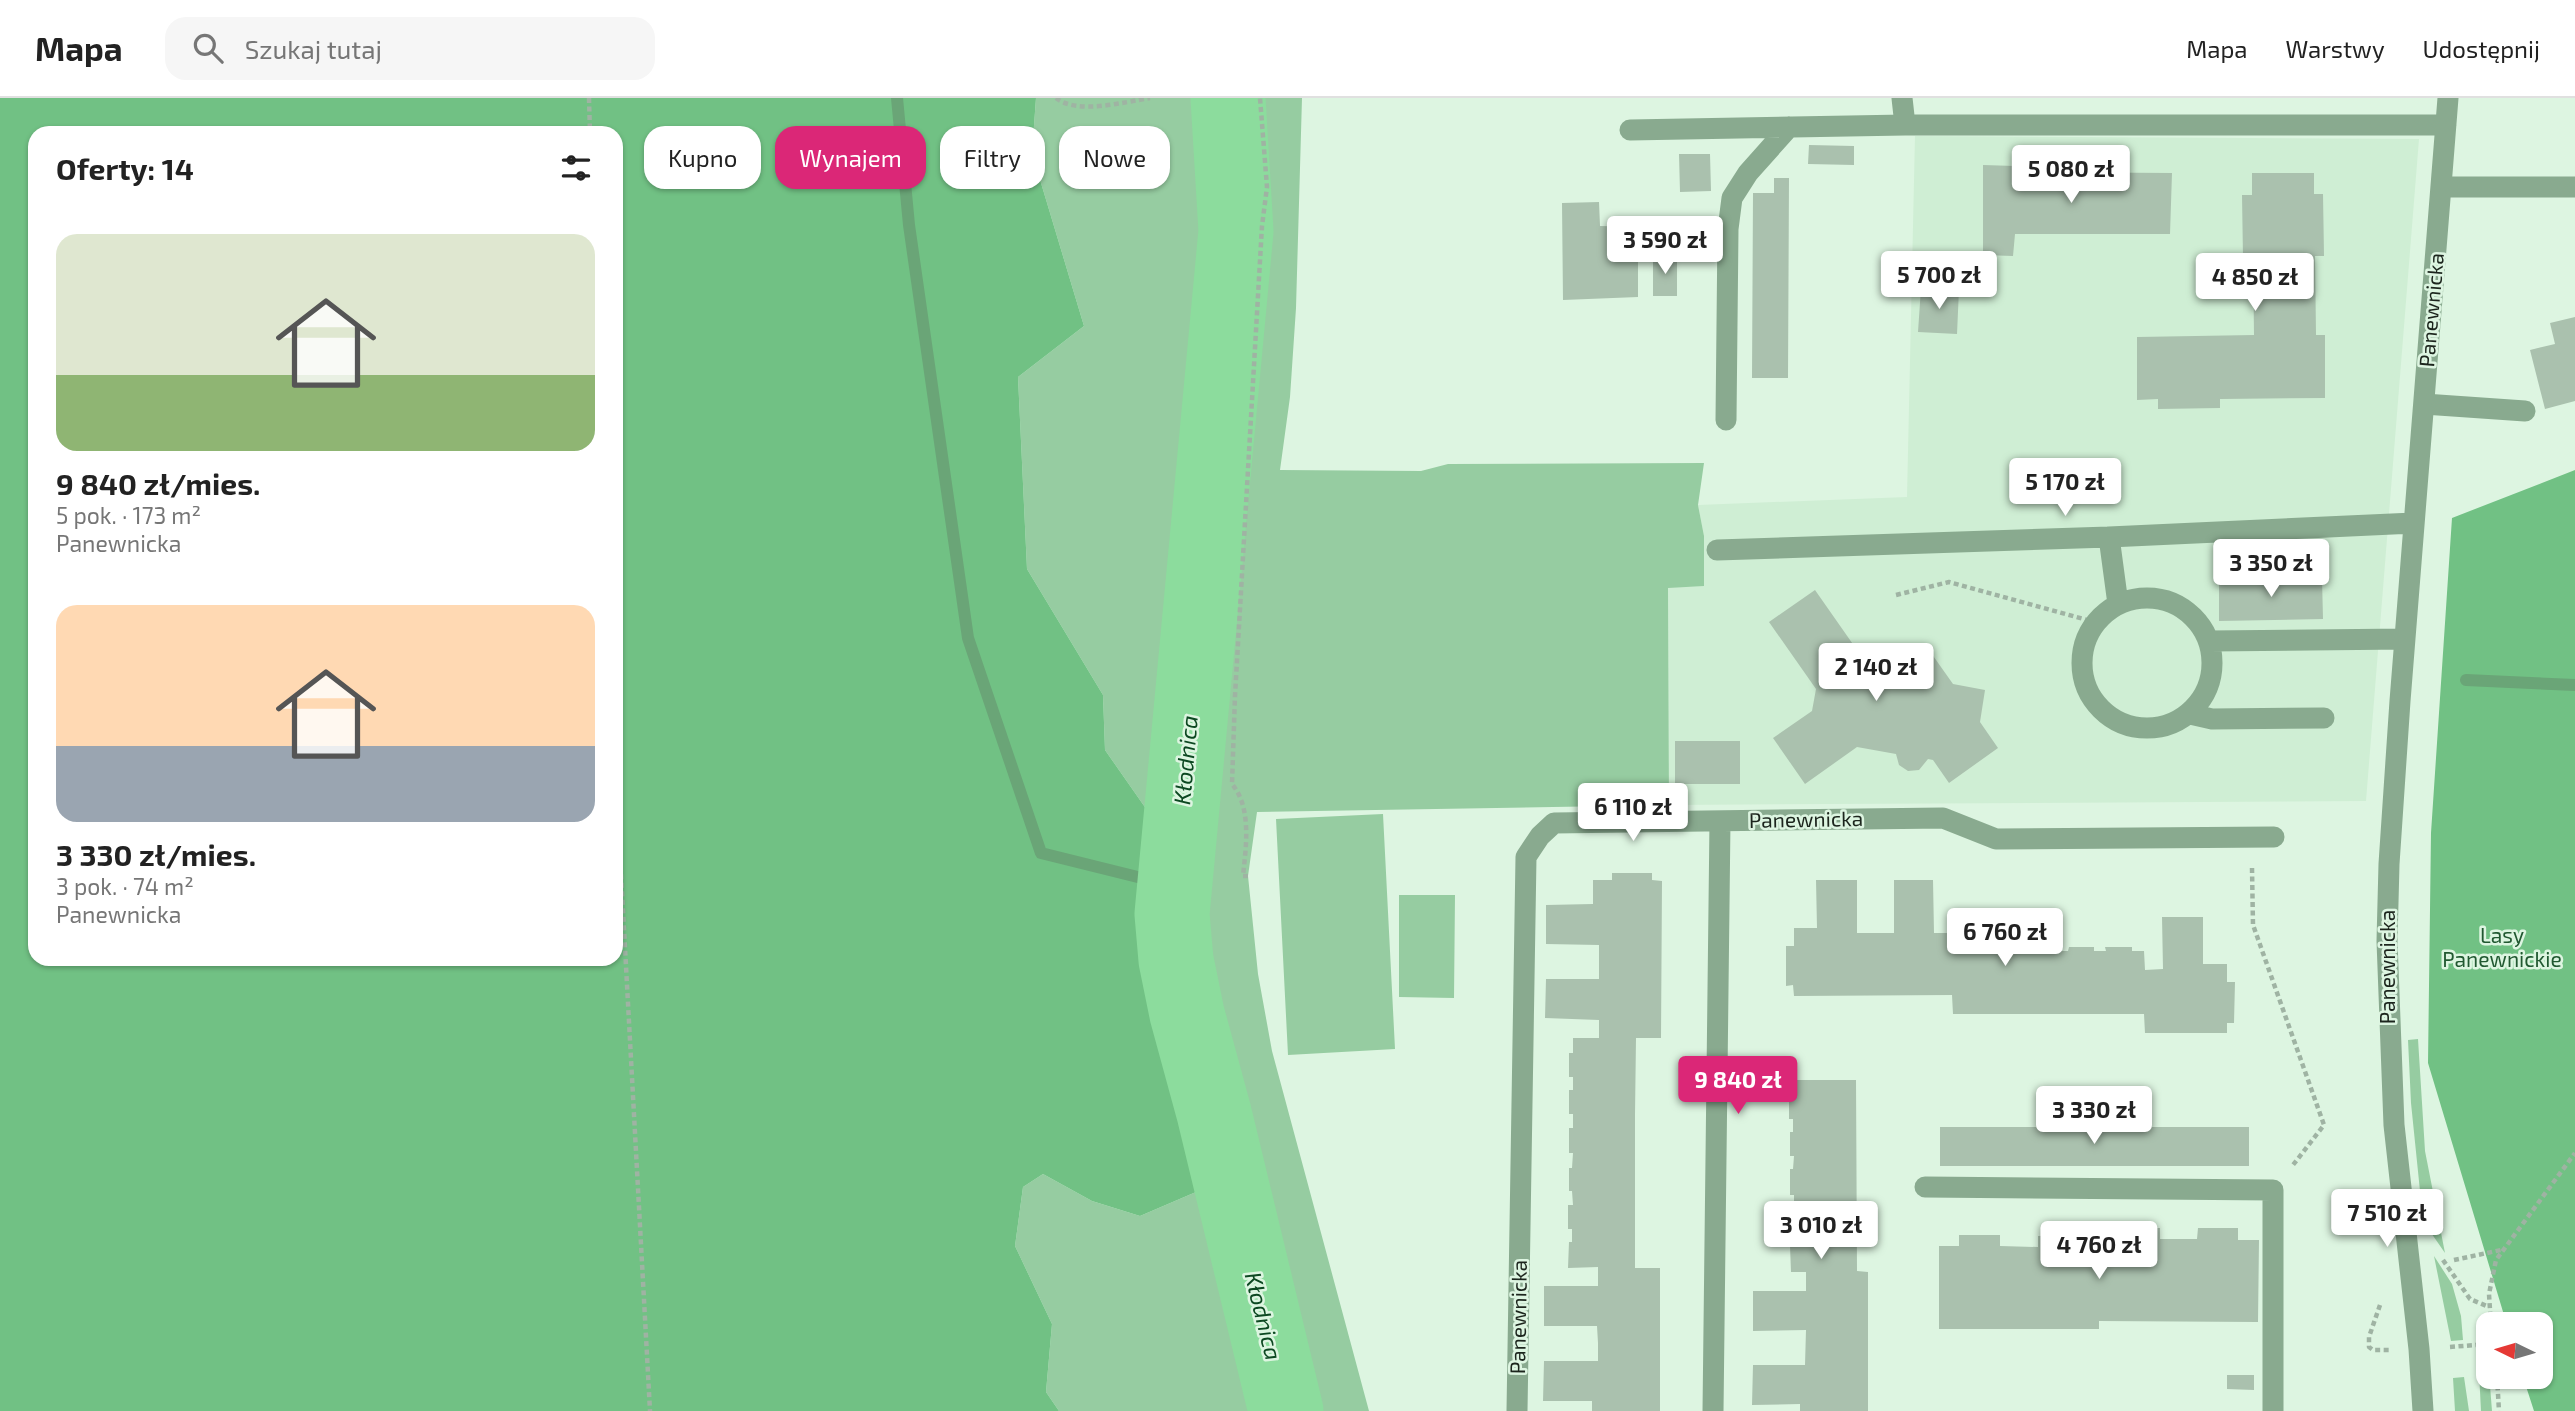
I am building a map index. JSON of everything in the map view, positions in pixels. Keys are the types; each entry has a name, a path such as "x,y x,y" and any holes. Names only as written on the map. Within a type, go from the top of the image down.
{"street":[{"path":"1902,98 1905,125"},
{"name":"Panewnicka","path":"2423,1411 2419,1349 2394,1125 2389,1032 2389,864 2448,98"},
{"path":"1630,130 1905,125 2446,125"},
{"path":"1726,421 1728,229 1732,198 1748,173 1789,127"},
{"path":"2442,187 2575,187"},
{"path":"2424,404 2525,411"},
{"path":"1717,550 2109,537 2414,523"},
{"path":"2109,537 2118,604"},
{"path":"2151,597 2163,598 2197,619 2210,641 2213,667 2206,694 2190,713 2169,725 2140,728 2115,720 2096,704 2085,684 2082,657 2086,639 2096,622 2118,604 2151,597"},
{"path":"2210,641 2405,639"},
{"path":"2190,713 2212,719 2324,718"},
{"name":"Panewnicka","path":"1517,1411 1526,857 1540,836 1555,823 1943,818 1996,839 2263,837"},
{"path":"1713,1411 1720,821"},
{"path":"1924,1187 2273,1191 2273,1411"}],"path":[{"path":"589,98 590,126"},
{"path":"1056,98 1060,102 1080,107 1150,98"},
{"path":"1248,876 1243,876 1248,834 1239,792 1232,785 1262,226 1267,187 1260,98"},
{"path":"1896,595 1949,582 2096,622"},
{"path":"2263,837 2253,925 2324,1125 2273,1191"},
{"path":"623,911 650,1411"},
{"path":"2491,1312 2490,1280 2502,1249 2575,1153"},
{"path":"2454,1260 2502,1249"},
{"path":"2450,1347 2476,1346"},
{"path":"2498,1390 2499,1411"}],"shaded area":[{"path":"1915,136 2419,139 2366,801 1669,805 1668,587 1704,586 1704,536 1698,505 1907,497"}],"green space":[{"path":"0,98 1036,98 1034,126 940,126 940,189 1043,189 1084,326 1018,377 1027,569 1103,695 1105,750 1170,843 1162,905 1162,953 1217,1183 1140,1216 1092,1201 1043,1174 1023,1187 1015,1246 1052,1324 1046,1392 1059,1411 0,1411"},
{"path":"1036,98 1221,98 1227,234 1170,843 1105,750 1103,695 1027,569 1018,377 1084,326 1043,189 1045,189 1045,126 1034,126"},
{"path":"1238,98 1302,98 1296,308 1290,397 1280,470 1421,471 1448,464 1704,463 1698,505 1704,536 1704,586 1668,588 1669,805 1257,812 1248,876 1258,974 1272,1051 1369,1411 1296,1411 1189,981 1180,933 1181,894 1246,235"},
{"name":"Lasy Panewnickie","path":"2575,470 2575,1411 2534,1411 2527,1390 2553,1390 2553,1312 2503,1312 2428,1063 2431,833 2452,518"},
{"path":"1383,814 1395,1049 1288,1055 1276,819"},
{"path":"1399,895 1455,895 1454,998 1399,997"},
{"path":"2418,1039 2425,1151 2445,1253 2427,1227 2420,1191 2408,1040"},
{"path":"1043,1174 1092,1201 1140,1216 1217,1183 1274,1411 1059,1411 1046,1392 1052,1324 1015,1246 1023,1187"},
{"path":"2434,1256 2452,1284 2461,1316 2463,1340 2451,1341"},
{"path":"2464,1377 2469,1411 2455,1411 2453,1378"},
{"path":"2480,1390 2490,1390 2492,1411 2481,1411"}],"building":[{"path":"1809,145 1854,146 1854,165 1808,164"},
{"path":"1679,154 1710,154 1711,191 1680,192"},
{"path":"1983,165 2015,166 2015,172 2172,173 2170,234 2015,234 2013,256 1983,255"},
{"path":"2252,173 2314,173 2314,194 2323,194 2324,256 2315,256 2316,335 2325,335 2325,398 2220,399 2220,408 2158,409 2158,399 2137,400 2137,337 2254,335 2253,257 2243,257 2242,195 2252,195"},
{"path":"1774,178 1789,178 1788,378 1752,378 1753,193 1774,193"},
{"path":"1599,202 1600,226 1644,227 1644,230 1638,230 1638,297 1563,300 1562,203"},
{"path":"1653,255 1677,255 1677,296 1653,296"},
{"path":"1921,288 1959,289 1957,334 1918,332"},
{"path":"2575,317 2575,401 2545,409 2530,350 2555,344 2550,323"},
{"path":"2322,578 2323,619 2219,621 2219,579"},
{"path":"1815,590 1871,670 1887,673 1889,668 1924,643 1953,684 1985,690 1980,722 1998,748 1949,783 1933,760 1928,759 1919,770 1908,771 1899,765 1896,754 1857,747 1805,784 1773,738 1812,711 1816,689 1769,622"},
{"path":"1675,741 1740,741 1740,784 1675,784"},
{"path":"1612,873 1652,873 1652,880 1662,881 1661,1038 1636,1038 1635,1114 1635,1268 1660,1268 1660,1411 1592,1411 1592,1401 1543,1401 1544,1361 1598,1361 1597,1326 1544,1326 1544,1286 1598,1286 1598,1267 1568,1268 1572,1229 1568,1229 1568,1205 1573,1205 1572,1191 1569,1191 1569,1168 1572,1168 1573,1153 1569,1153 1569,1128 1573,1128 1573,1114 1569,1114 1569,1090 1573,1090 1573,1077 1569,1077 1569,1053 1573,1053 1573,1038 1599,1038 1599,1020 1545,1018 1546,979 1599,979 1599,945 1546,944 1546,905 1593,904 1593,880 1612,880"},
{"path":"1816,880 1857,880 1857,933 1894,933 1894,880 1933,880 1934,933 1952,933 1952,947 1991,951 1991,947 2017,947 2018,951 2030,951 2030,948 2056,947 2056,951 2068,951 2069,947 2094,947 2094,951 2106,951 2105,947 2132,947 2132,951 2144,951 2145,970 2163,969 2162,917 2203,917 2203,964 2227,964 2227,982 2235,982 2234,1023 2227,1023 2227,1033 2145,1033 2144,1014 1953,1014 1952,995 1794,996 1793,985 1786,986 1786,946 1794,946 1794,928 1817,928"},
{"path":"1793,1080 1856,1080 1857,1271 1868,1272 1868,1411 1800,1411 1800,1404 1752,1405 1753,1365 1805,1365 1806,1330 1753,1331 1753,1291 1806,1291 1806,1272 1791,1272 1790,1246 1794,1246 1794,1233 1790,1233 1790,1208 1794,1208 1794,1195 1790,1195 1790,1169 1793,1169 1794,1156 1790,1156 1793,1119 1789,1119 1789,1094 1794,1095"},
{"path":"1940,1127 2249,1127 2249,1166 1940,1166"},
{"path":"2119,1228 2160,1228 2160,1239 2197,1239 2198,1228 2238,1228 2238,1240 2259,1240 2258,1322 2099,1321 2099,1329 1939,1329 1939,1246 1959,1246 1959,1235 2000,1235 2000,1246 2038,1247 2038,1236 2079,1235 2079,1247 2099,1247 2099,1239 2119,1239"},
{"path":"2227,1375 2254,1375 2254,1390 2227,1389"}],"waterway":[{"path":"897,98 909,225 968,638 1041,853 1174,886"},
{"name":"Kłodnica","path":"1228,98 1236,231 1172,914 1176,960 1187,1014 1214,1113 1286,1411"},
{"path":"2466,680 2575,685"}]}
